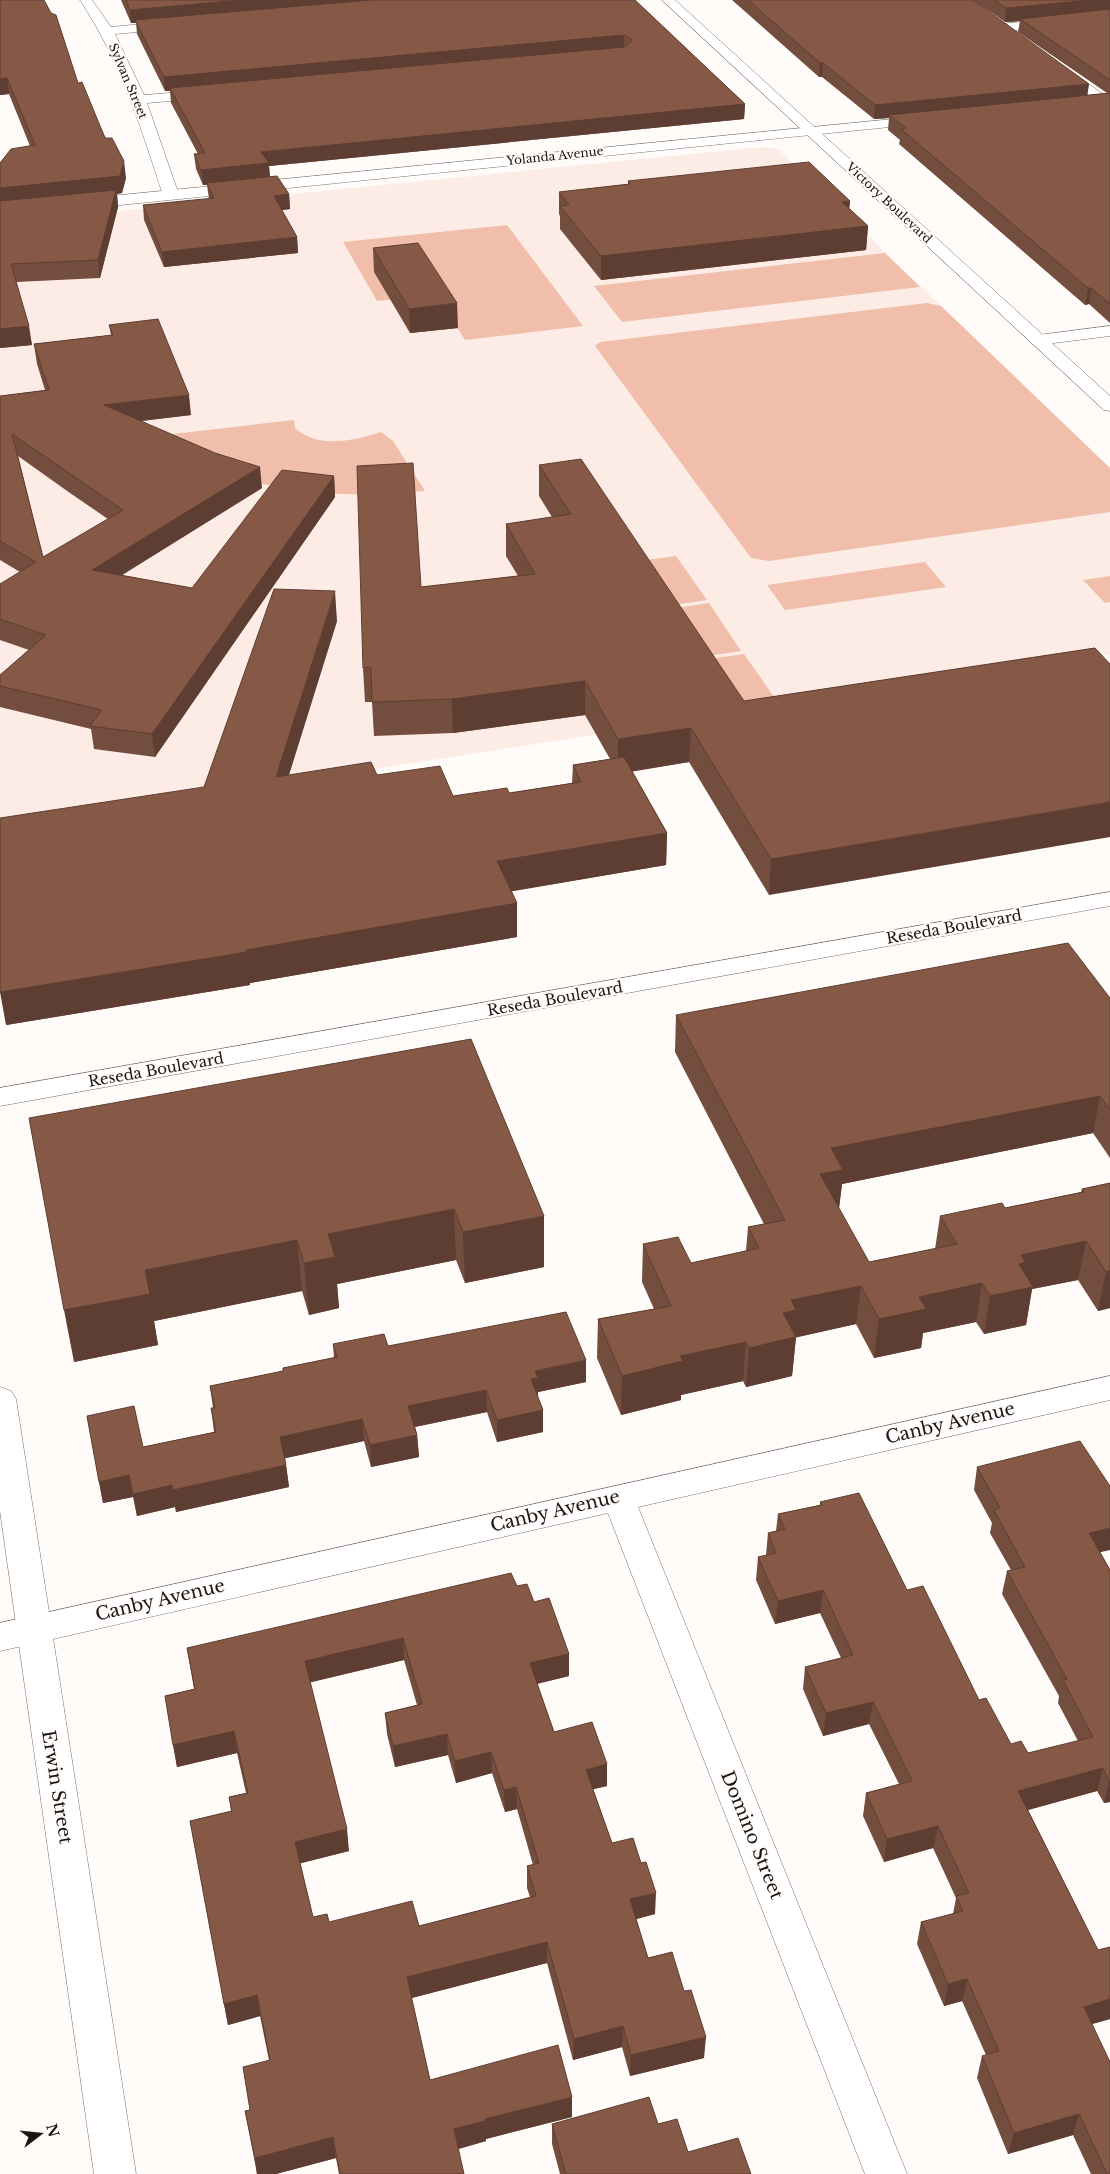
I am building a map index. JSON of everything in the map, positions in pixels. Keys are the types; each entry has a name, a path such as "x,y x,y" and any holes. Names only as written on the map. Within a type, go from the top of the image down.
{"street":[{"name":"Sylvan Street","path":"86,0 107,31 139,100 171,195"},
{"name":"Victory Boulevard","path":"668,0 1110,406"},
{"path":"1017,39 997,25 1110,18"},
{"path":"107,31 186,24"},
{"path":"1049,62 1108,102"},
{"path":"139,100 218,93"},
{"path":"1087,104 1108,102"},
{"name":"Yolanda Avenue","path":"64,206 937,119"},
{"path":"1038,340 1110,331"},
{"name":"Reseda Boulevard","path":"0,1097 1110,899"},
{"name":"Canby Avenue","path":"17,1633 1110,1388"},
{"name":"Erwin Street","path":"0,1399 17,1633 115,2174"},
{"name":"Domino Street","path":"618,1497 886,2174"}],"shaded area":[{"path":"762,147 778,149 1110,468 1110,655 0,827 0,223"},
{"path":"507,225 583,326 465,340 439,299 432,295 377,301 343,242"},
{"path":"885,253 920,287 622,322 594,286"},
{"path":"927,303 941,306 1110,468 1110,512 769,561 751,558 595,346 600,342"},
{"path":"294,420 295,428 304,435 325,441 348,440 381,432 393,441 425,491 373,495 316,493 251,482 164,435"},
{"path":"676,556 707,600 661,607 631,562"},
{"path":"925,562 946,587 785,610 767,585"},
{"path":"1110,576 1110,602 1105,603 1083,580"},
{"path":"709,603 741,651 694,658 663,610"},
{"path":"744,654 779,704 730,712 696,661"}],"building":[{"path":"0,0 44,0 51,13 56,15 78,83 82,82 105,138 112,138 124,161 120,176 0,188 0,163 11,149 35,145 7,78 0,79"},
{"path":"126,0 240,0 130,10"},
{"path":"371,0 635,0 745,104 261,152 269,163 201,170 194,154 205,153 170,88 624,47 633,40 624,35 164,77 135,20"},
{"path":"748,0 973,0 1089,84 875,105 823,63 820,63"},
{"path":"994,0 1092,0 1006,8"},
{"path":"1110,9 1110,80 1020,19"},
{"path":"1110,93 1110,304 1091,288 1088,288 901,129 906,128 889,115"},
{"path":"809,162 850,201 842,202 868,226 601,256 560,206 569,205 559,192 630,184 628,181"},
{"path":"277,176 289,194 274,196 297,237 162,252 143,205 214,198 207,183"},
{"path":"116,190 98,260 11,264 29,326 0,329 0,201"},
{"path":"418,243 457,303 409,309 373,248"},
{"path":"158,319 189,395 104,405 215,453 260,467 92,570 192,588 282,470 334,476 152,734 90,726 102,710 0,686 0,675 46,635 0,619 0,584 36,562 0,541 0,396 49,390 34,344 113,335 109,325","holes":["12,434 123,510 43,557"]},
{"path":"581,459 744,701 1095,648 1110,664 1110,802 771,859 691,728 618,739 585,681 452,699 372,702 371,667 363,668 357,466 413,463 421,587 535,574 506,524 571,514 539,465"},
{"path":"274,589 335,591 276,777 371,762 377,775 440,766 453,796 507,788 509,793 581,782 573,765 624,757 667,833 497,861 517,903 246,950 247,952 0,992 0,818 204,787"},
{"path":"1068,943 1110,998 1110,1110 1100,1096 831,1148 843,1170 820,1174 869,1262 957,1244 940,1216 1002,1203 1005,1208 1084,1192 1082,1189 1110,1183 1110,1271 1106,1272 1086,1241 1021,1255 1025,1262 1019,1264 1033,1287 990,1296 982,1283 919,1297 926,1309 879,1319 861,1286 791,1300 796,1310 783,1313 796,1337 749,1348 746,1342 680,1356 683,1361 622,1376 598,1319 671,1306 643,1244 678,1237 691,1263 759,1248 748,1227 785,1220 676,1015"},
{"path":"471,1039 544,1216 463,1232 454,1209 328,1234 335,1257 304,1263 297,1240 145,1270 150,1294 64,1310 29,1118"},
{"path":"566,1312 586,1360 535,1371 538,1378 531,1379 543,1410 497,1420 486,1390 408,1406 417,1435 370,1445 362,1419 280,1437 286,1465 173,1490 172,1485 133,1494 129,1475 99,1482 87,1416 134,1406 143,1447 216,1432 211,1408 215,1408 210,1386 283,1371 283,1368 337,1357 333,1344 384,1334 388,1346"},
{"path":"1080,1441 1110,1486 1110,1528 1089,1533 1110,1570 1110,1781 1103,1768 1018,1791 1098,1950 1110,1947 1110,1999 1084,2007 1110,2062 1110,2174 1107,2174 1079,2114 1014,2133 982,2056 999,2051 967,1979 948,1984 921,1922 963,1911 956,1896 969,1893 938,1826 887,1839 866,1793 912,1781 873,1702 826,1713 805,1667 853,1655 823,1590 778,1601 758,1557 776,1553 768,1533 785,1529 778,1514 822,1505 820,1502 859,1493 907,1590 923,1586 979,1700 986,1698 1011,1744 1021,1741 1028,1753 1093,1737 1063,1680 1067,1679 1007,1571 1025,1567 994,1510 1000,1508 977,1467"},
{"path":"511,1573 517,1586 527,1584 534,1602 549,1598 569,1654 530,1663 554,1732 592,1722 607,1764 586,1770 612,1843 633,1838 641,1863 646,1862 656,1893 630,1899 648,1958 672,1952 684,1991 691,1990 706,2037 631,2055 623,2026 574,2039 547,1942 407,1977 430,2080 558,2045 572,2097 485,2119 485,2121 454,2129 464,2174 340,2174 333,2137 255,2158 245,2111 250,2110 243,2067 270,2060 257,1995 224,2004 190,1821 232,1811 229,1797 248,1793 234,1731 173,1745 165,1696 195,1689 187,1648","holes":["403,1638 422,1704 385,1713 393,1746 447,1734 455,1761 491,1752 504,1790 516,1787 539,1863 527,1866 536,1896 419,1926 412,1901 329,1922 327,1914 313,1917 295,1842 347,1829 305,1661"]},
{"path":"649,2097 658,2124 677,2119 688,2152 738,2138 751,2174 566,2174 552,2124"}]}
